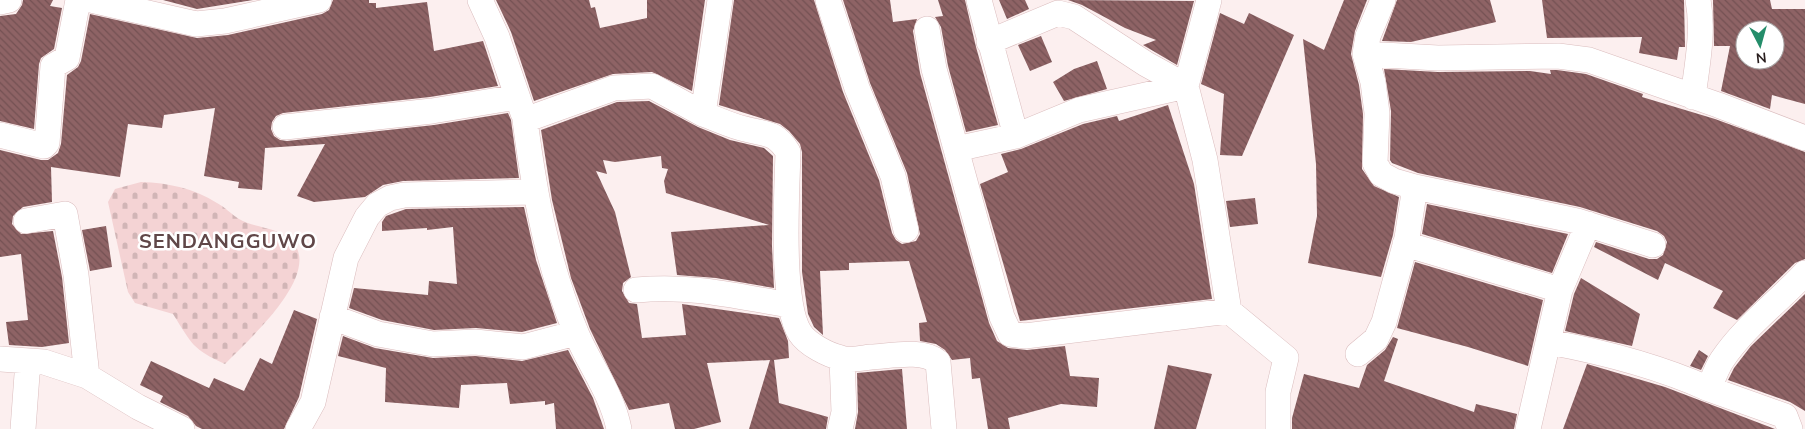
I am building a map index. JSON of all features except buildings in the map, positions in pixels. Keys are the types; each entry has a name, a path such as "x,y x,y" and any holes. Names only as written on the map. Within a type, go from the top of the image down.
{"street":[{"path":"0,2 9,0"},
{"path":"0,135 44,146 46,142 53,66 67,58 78,0"},
{"path":"91,0 196,24 225,21 319,0"},
{"path":"480,0 497,37 525,120 534,192 549,256 576,333 605,388 616,414 619,429"},
{"path":"703,114 720,0"},
{"path":"828,0 857,88 893,176 906,230"},
{"path":"979,0 1016,136"},
{"path":"1209,0 1186,86 1205,160 1229,311 1286,358 1278,392 1278,429"},
{"path":"1383,0 1368,36 1365,54 1373,82 1377,113 1375,163 1381,174 1394,182 1588,224 1652,245"},
{"path":"1693,97 1698,53 1700,14 1698,0"},
{"path":"989,42 1058,13 1074,17 1146,64 1186,86"},
{"path":"927,29 934,69 1002,317 1010,334 1025,336 1229,311"},
{"path":"1365,54 1438,58 1558,56 1589,60 1805,138"},
{"path":"525,120 614,88 652,86 703,114 744,129 768,133 782,142 788,152 786,249 790,305 800,333 817,347 842,359 899,355 933,358 938,362 944,429"},
{"path":"956,149 1016,136 1079,110 1186,86"},
{"path":"285,128 432,111 517,97"},
{"path":"1358,354 1376,339 1384,322 1405,244 1415,187"},
{"path":"298,429 313,402 346,258 367,216 377,205 390,198 404,195 534,192"},
{"path":"26,221 65,214 76,275 87,376"},
{"path":"1528,429 1560,290 1588,224"},
{"path":"1405,244 1560,290"},
{"path":"1709,388 1721,361 1750,327 1782,299 1805,272"},
{"path":"636,290 684,288 706,290 790,305"},
{"path":"332,317 378,334 433,344 475,342 523,347 576,333"},
{"path":"1549,342 1632,361 1682,377 1785,416 1790,429"},
{"path":"0,357 44,362 87,376 138,407 182,429"},
{"path":"840,429 844,412 842,359"},
{"path":"22,429 28,361"}],"green space":[{"path":"141,182 171,185 190,190 208,198 245,222 280,232 291,240 299,254 298,270 291,288 279,306 225,364 194,345 173,314 135,303 128,292 108,202 115,189"}],"district":[{"name":"SENDANGGUWO","path":"228,240"}]}
